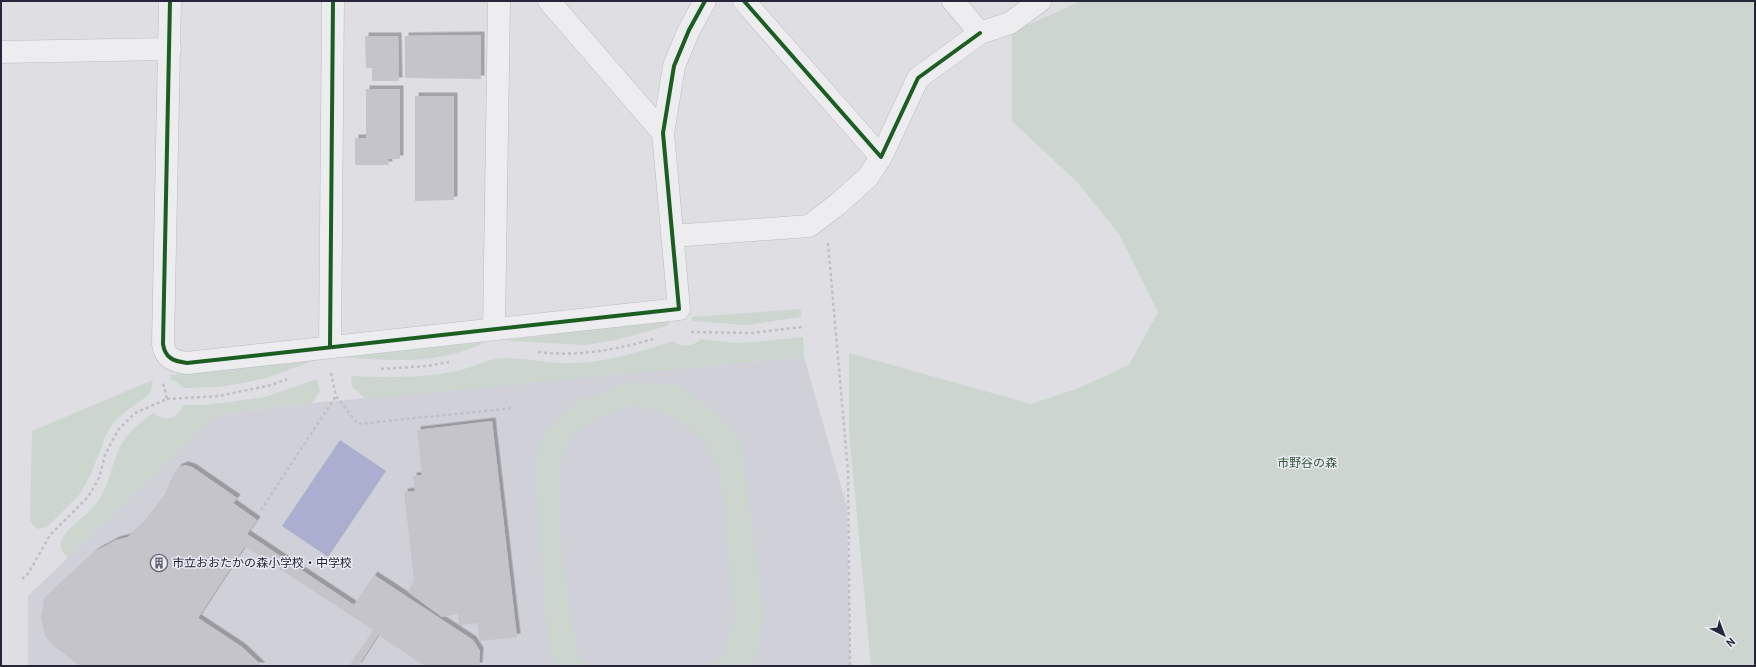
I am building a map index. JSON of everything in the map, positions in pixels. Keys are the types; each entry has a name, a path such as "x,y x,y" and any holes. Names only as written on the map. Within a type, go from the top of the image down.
{"street":[{"path":"170,1 163,344 164,353 176,361 186,362 679,309 663,133 674,66 689,30 705,1"},
{"path":"330,346 333,1"},
{"path":"494,329 499,1"},
{"path":"549,1 663,133"},
{"path":"744,1 881,157"},
{"path":"953,1 980,33"},
{"path":"672,236 809,226 838,204 868,177 881,157 918,78 980,33 1010,23 1040,1"},
{"path":"1,52 170,50"}],"path":[{"path":"809,226 828,242 848,472 850,666"},
{"path":"689,332 751,333 802,327"},
{"path":"536,351 579,353 607,350 655,339"},
{"path":"330,370 336,396 358,424 514,408"},
{"path":"162,376 167,399"},
{"path":"22,579 28,574 50,535 88,497 99,478 105,455 118,430 135,413 167,399 219,396 271,385 290,378"},
{"path":"261,510 336,396"}],"shaded area":[{"path":"804,357 847,507 850,666 28,666 28,596 216,415 312,403"}],"green space":[{"name":"市野谷の森","path":"1081,1 1755,1 1755,666 871,666 849,431 849,353 1031,404 1079,388 1129,365 1158,312 1119,234 1078,183 1012,121 1012,32"},
{"path":"801,309 801,317 746,325 692,321 692,317"},
{"path":"669,320 669,324 667,326 616,340 586,345 508,340"},
{"path":"803,337 804,357 366,399 352,387 351,376 391,377 431,375 457,371 491,360 503,358 556,363 578,363 619,357 673,341 680,345 687,346 694,344 701,339 736,343"},
{"path":"485,342 451,355 416,360 379,360 343,357"},
{"path":"313,361 266,378 217,387 184,388 175,381 171,380 170,375"},
{"path":"317,379 320,391 312,403 216,415 68,558 63,551 61,542 64,535 96,504 101,497 116,456 124,440 133,429 153,413 162,418 170,418 178,414 184,405 205,405 265,397"},
{"path":"153,380 151,391 146,397 122,414 113,423 106,435 91,474 80,494 47,527 37,529 30,521 32,431"},
{"path":"632,381 677,385 717,413 741,442 764,616 755,661 750,666 711,666 724,653 735,619 720,472 704,441 677,418 637,405 598,417 577,431 565,448 559,471 559,512 564,572 579,657 588,666 558,666 548,647 535,463 545,430 578,402"}],"water":[{"path":"340,440 386,471 328,557 282,526"}],"building":[{"path":"481,35 481,79 405,78 405,36"},
{"path":"365,36 398,36 399,81 372,81 372,68 366,68"},
{"path":"366,89 400,89 400,159 388,159 389,165 355,165 355,138 366,138"},
{"path":"415,96 454,96 454,200 415,201"},
{"path":"492,421 517,637 480,641 477,623 459,625 458,614 442,617 408,592 414,580 404,492 415,491 413,476 422,475 417,430"},
{"name":"市立おおたかの森小学校・中学校","path":"185,465 192,467 237,498 233,503 257,520 247,534 354,605 374,575 473,640 480,651 479,666 425,666 378,635 358,666 349,666 373,630 245,546 198,618 242,647 262,666 80,666 55,647 45,636 41,618 44,599 96,551 116,540 128,537 145,521 165,494 174,473 179,467"}],"cycle path":[{"path":"170,1 163,344 164,349 170,358 187,363 679,309 663,133 674,66 689,30 705,1"},
{"path":"330,346 333,1"},
{"path":"744,1 881,157 918,78 980,33"}],"place":[{"name":"市立おおたかの森小学校・中学校","path":"159,563"}]}
